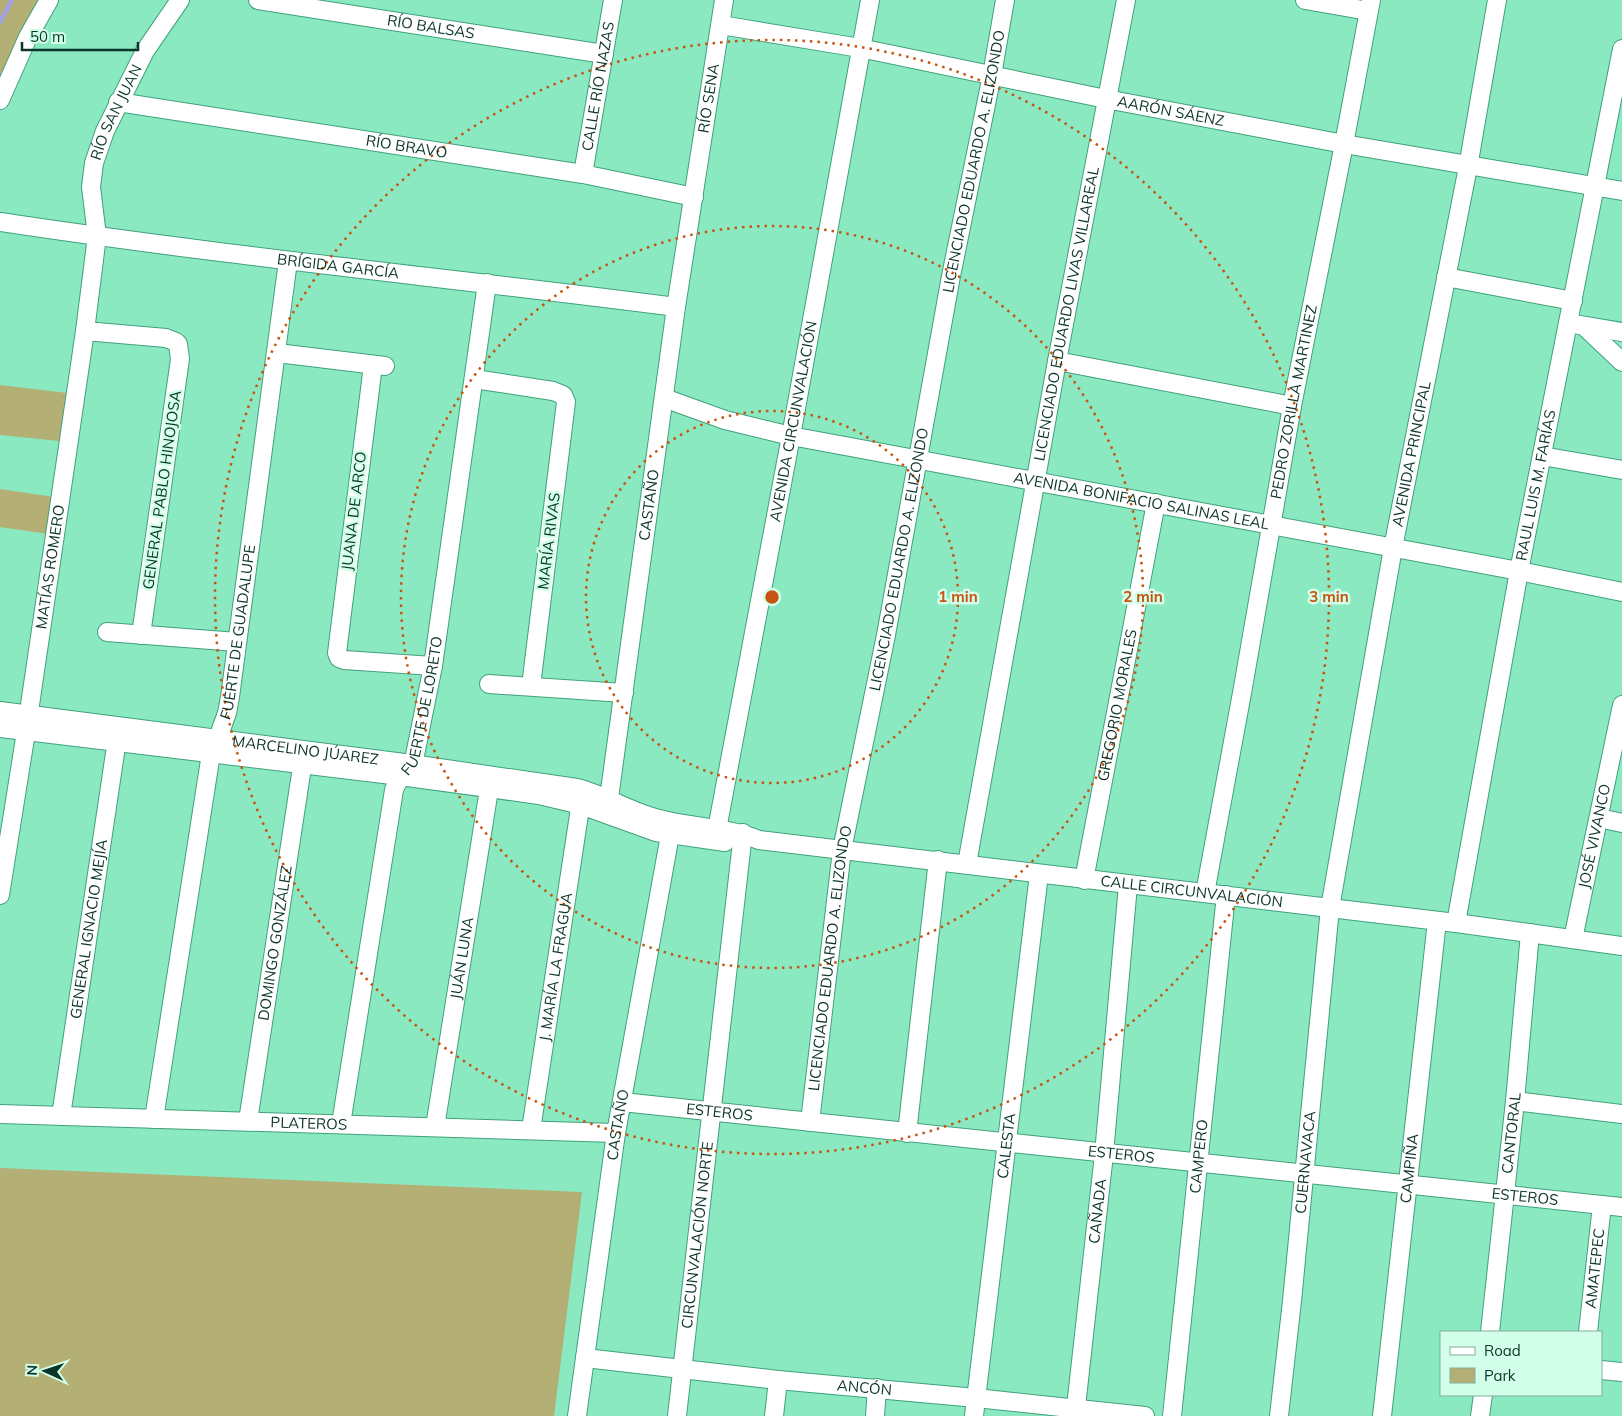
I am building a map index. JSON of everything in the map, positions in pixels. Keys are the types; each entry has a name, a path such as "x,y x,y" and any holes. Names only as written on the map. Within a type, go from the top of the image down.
{"street":[{"path":"0,100 28,37 49,0"},
{"name":"RÍO SAN JUAN","path":"97,236 91,187 94,163 105,131 145,51 180,0"},
{"name":"RÍO BALSAS","path":"258,0 604,54"},
{"name":"CALLE RÍO NAZAS","path":"583,174 613,0"},
{"name":"RÍO SENA","path":"694,197 724,0"},
{"name":"AVENIDA CIRCUNVALACIÓN","path":"716,835 870,0"},
{"name":"LICENCIADO EDUARDO A. ELIZONDO","path":"810,1122 842,850 886,635 950,276 992,75 1005,0"},
{"name":"LICENCIADO EDUARDO LIVAS VILLAREAL","path":"967,864 1037,482 1057,361 1126,0"},
{"path":"1305,0 1370,5"},
{"name":"AVENIDA PRINCIPAL","path":"1330,908 1393,548 1468,166 1497,0"},
{"name":"PEDRO ZORILLA MARTINEZ","path":"1205,893 1292,406 1370,5"},
{"name":"AARÓN SÁENZ","path":"720,25 860,48 1106,99 1344,144 1622,192"},
{"name":"RAUL LUIS M. FARÍAS","path":"1456,923 1519,571 1542,456 1576,325 1573,301 1621,56"},
{"name":"RÍO BRAVO","path":"118,102 583,174 694,197"},
{"name":"CASTAÑO","path":"608,806 676,307 694,197"},
{"name":"BRÍGIDA GARCÍA","path":"0,222 288,261 487,283 676,307"},
{"name":"MATÍAS ROMERO","path":"0,896 28,723 97,236"},
{"name":"FUERTE DE GUADALUPE","path":"154,1119 214,746 227,713 288,261"},
{"path":"1446,277 1573,301"},
{"name":"FUERTE DE LORETO","path":"341,1124 392,799 397,782 417,750 433,666 487,283"},
{"path":"1576,325 1622,332"},
{"path":"1576,325 1622,362"},
{"name":"GENERAL PABLO HINOJOSA","path":"85,331 166,338 176,342 180,351 141,635"},
{"name":"JUANA DE ARCO","path":"277,353 379,365 337,653 339,658 344,660 433,666"},
{"path":"1057,361 1292,406"},
{"name":"MARÍA RIVAS","path":"474,379 553,391 563,395 566,402 532,686"},
{"name":"AVENIDA BONIFACIO SALINAS LEAL","path":"664,398 725,420 791,436 1519,571 1622,592"},
{"path":"1542,456 1622,470"},
{"name":"GREGORIO MORALES","path":"1084,880 1156,503"},
{"path":"107,632 236,642"},
{"path":"489,684 624,693"},
{"name":"MARCELINO JÚAREZ","path":"0,711 28,723 490,782 553,798 582,797 608,806"},
{"name":"JOSÉ VIVANCO","path":"1572,939 1621,711"},
{"name":"MARCELINO JÚAREZ","path":"0,728 28,723"},
{"name":"GENERAL IGNACIO MEJÍA","path":"62,1116 118,734"},
{"name":"DOMINGO GONZÁLEZ","path":"248,1121 304,758"},
{"name":"JUÁN LUNA","path":"435,1127 490,782"},
{"name":"J. MARÍA LA FRAGUA","path":"531,1130 582,797"},
{"name":"CALLE CIRCUNVALACIÓN","path":"608,806 644,828 670,835 716,835"},
{"name":"CALLE CIRCUNVALACIÓN","path":"608,806 716,835 742,839 938,860 1084,880 1226,895 1456,923 1622,946"},
{"path":"1599,818 1622,823"},
{"name":"CASTAÑO","path":"577,1416 616,1133 670,835"},
{"name":"CIRCUNVALACIÓN NORTE","path":"677,1416 742,839"},
{"path":"907,1133 938,860"},
{"name":"CALESTA","path":"974,1416 1039,874"},
{"name":"CAÑADA","path":"1076,1412 1104,1154 1128,885"},
{"name":"CAMPERO","path":"1172,1416 1226,895"},
{"name":"CUERNAVACA","path":"1279,1416 1305,1174 1330,908"},
{"name":"CAMPIÑA","path":"1382,1416 1437,921"},
{"name":"CANTORAL","path":"1490,1331 1506,1195 1530,933"},
{"path":"1515,1101 1622,1114"},
{"name":"ESTEROS","path":"622,1102 1104,1154 1198,1162 1407,1186 1622,1207"},
{"name":"PLATEROS","path":"0,1114 616,1133"},
{"name":"AMATEPEC","path":"1588,1331 1602,1205"},
{"name":"ANCÓN","path":"585,1358 778,1380 976,1398 1076,1412 1144,1416"},
{"path":"1602,1370 1622,1372"},
{"path":"774,1416 778,1380"},
{"path":"874,1416 877,1388"},
{"path":"1480,1416 1483,1396"}],"green space":[{"path":"0,0 49,0 0,100"},
{"path":"0,385 76,394 69,442 0,435"},
{"path":"0,489 61,498 55,535 0,527"},
{"path":"0,1168 582,1192 554,1416 0,1416"}],"waterway":[{"path":"0,22 12,0"}]}
